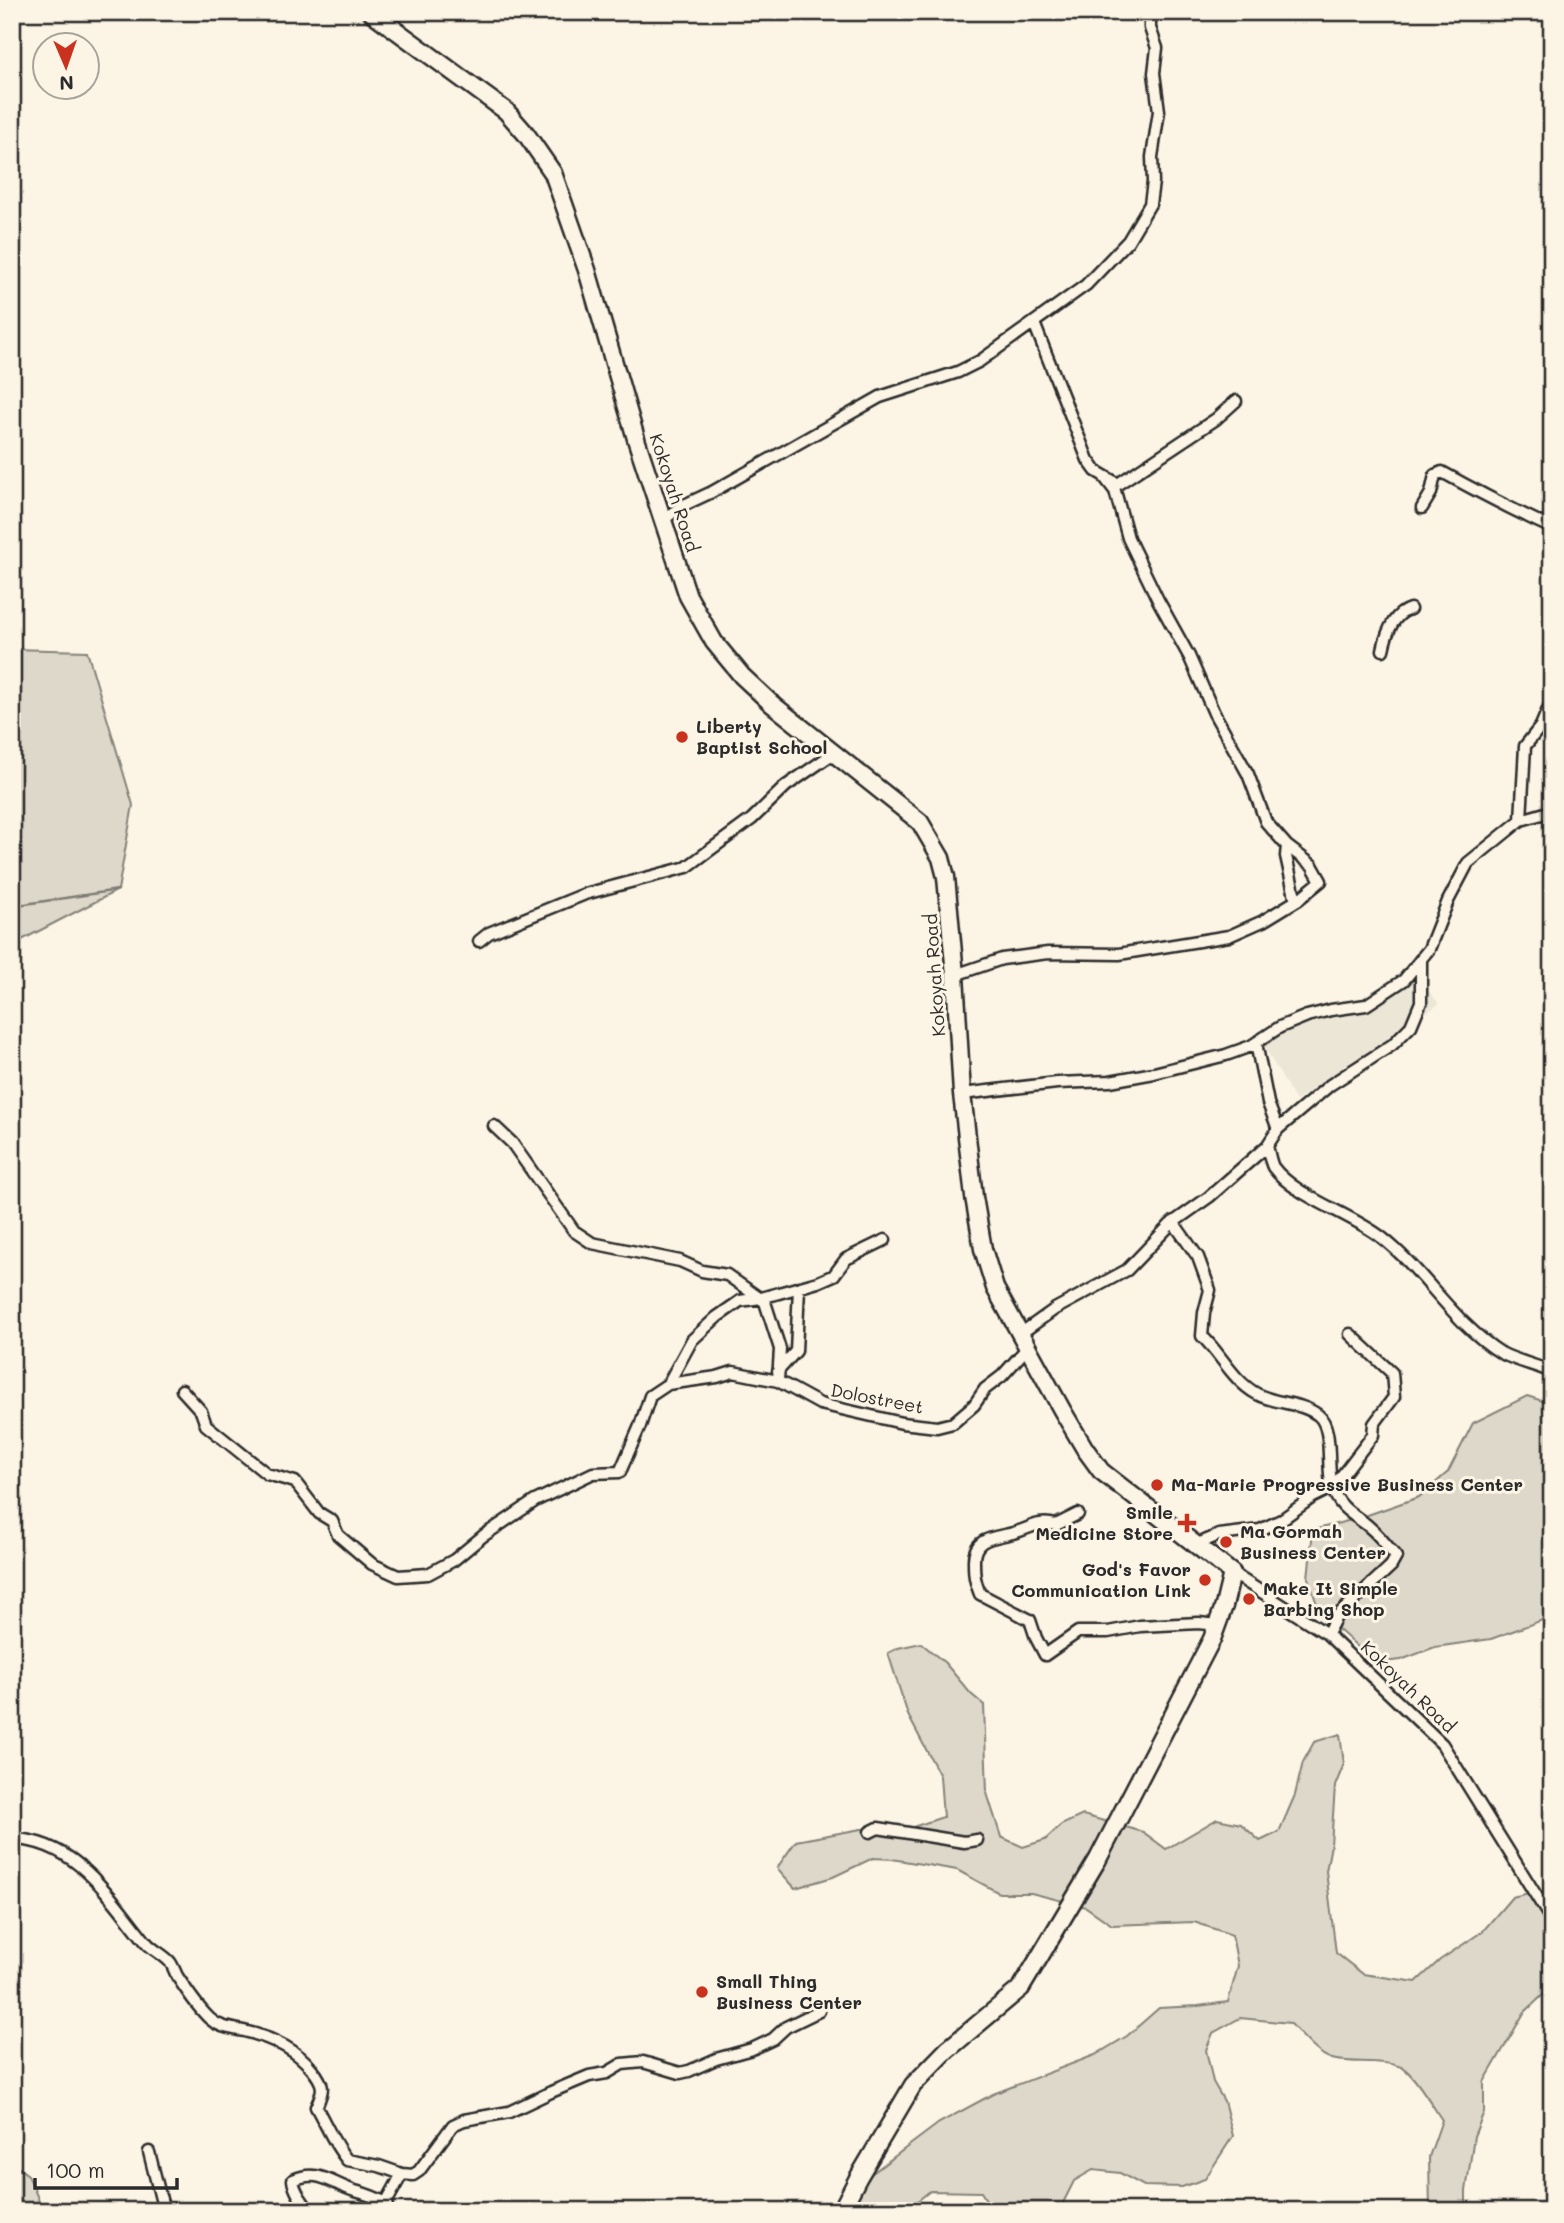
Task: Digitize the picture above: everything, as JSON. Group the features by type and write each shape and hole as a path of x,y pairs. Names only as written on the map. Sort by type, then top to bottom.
{"main road":[{"name":"Kokoyah Road","path":"371,12 506,111 553,173 587,270 637,442 688,596 714,642 742,676 772,704 920,822 937,849 946,877 962,1094 974,1197 995,1288 1079,1439 1101,1471 1232,1573"},
{"path":"842,2211 858,2178 913,2085 947,2050 1021,1988 1098,1859 1217,1625 1232,1573"}],"street":[{"path":"663,520 682,506 712,492 880,397 969,366 1086,285 1128,241 1150,204 1152,158 1159,111 1154,73 1157,48 1150,28 1150,19 1157,12"},
{"path":"1034,323 1088,460 1096,471 1118,484 1216,419 1236,401"},
{"path":"1422,508 1431,494 1435,475 1442,472 1552,528"},
{"path":"955,975 1002,959 1048,953 1119,954 1229,936 1264,921 1321,881 1312,865 1287,846 1266,822 1248,774 1214,713 1189,656 1128,538 1115,491 1105,478"},
{"path":"1383,650 1386,634 1404,611 1410,609"},
{"path":"1521,820 1525,746 1541,726 1552,700"},
{"path":"479,941 489,933 585,894 687,867 752,819 786,786 834,753"},
{"path":"962,1094 1057,1083 1110,1081 1226,1055 1256,1043 1280,1027 1307,1016 1366,1005 1404,980 1429,949 1448,901 1468,863 1521,820 1552,811"},
{"path":"1287,846 1286,856 1296,901"},
{"name":"Dolostreet","path":"668,1384 733,1372 778,1376 820,1404 902,1423 937,1427 953,1423 974,1405 985,1389 1002,1376 1024,1341 1055,1309 1127,1270 1173,1222 1209,1197 1267,1146 1278,1129 1330,1085 1392,1045 1410,1026 1421,1002 1421,960"},
{"path":"1256,1043 1268,1103 1278,1129"},
{"path":"494,1126 512,1143 574,1231 592,1243 680,1261 702,1271 727,1275 761,1298 765,1302 780,1349 778,1376"},
{"path":"1267,1146 1272,1165 1294,1188 1343,1213 1381,1237 1452,1313 1502,1353 1552,1372"},
{"path":"1173,1222 1198,1257 1210,1290 1202,1336 1240,1381 1259,1395 1318,1415 1325,1424 1329,1440 1328,1458 1333,1487 1344,1510 1368,1526 1396,1557 1391,1566 1336,1617 1327,1634"},
{"path":"182,1390 201,1410 206,1425 267,1474 295,1482 319,1513 332,1521 338,1535 372,1564 398,1576 428,1574 454,1560 483,1536 535,1501 593,1474 620,1472 650,1396 668,1384 692,1340 740,1301 799,1288 834,1275 846,1259 885,1240"},
{"path":"778,1376 796,1350 799,1288"},
{"path":"1195,1545 1219,1535 1260,1530 1281,1520 1313,1497 1333,1487 1373,1435 1374,1424 1394,1397 1392,1373 1350,1334"},
{"path":"1078,1514 1056,1525 1043,1521 1016,1533 983,1541 972,1555 974,1579 980,1594 1030,1620 1045,1655 1078,1632 1108,1632 1140,1626 1199,1623 1217,1625"},
{"name":"Kokoyah Road","path":"1232,1573 1327,1634 1442,1744 1552,1921"},
{"path":"870,1832 878,1828 964,1842 977,1840"},
{"path":"12,1839 44,1843 61,1851 84,1870 120,1906 149,1945 170,1962 211,2020 223,2027 271,2040 307,2063 320,2079 323,2092 316,2107 333,2143 347,2160 402,2174 413,2175 419,2171 453,2125 464,2120 509,2112 589,2076 607,2073 622,2064 643,2062 680,2073 689,2071 716,2059 752,2049 773,2039 786,2027 819,2011"},
{"path":"149,2152 164,2211"},
{"path":"311,2211 305,2206 293,2184 293,2180 303,2175 323,2176 355,2191 370,2194 387,2207 402,2174"}],"shaded area":[{"path":"12,649 87,651 133,805 118,890 12,945"},
{"path":"1414,972 1439,1004 1296,1101 1263,1045 1325,1009 1372,1005"},
{"path":"1527,1396 1552,1404 1552,1609 1548,1618 1491,1639 1435,1647 1401,1660 1383,1662 1368,1656 1320,1613 1308,1578 1313,1530 1359,1518 1419,1497 1448,1472 1473,1423"},
{"path":"921,1643 945,1663 984,1705 987,1793 1001,1837 1023,1847 1045,1840 1061,1825 1083,1815 1143,1832 1166,1849 1217,1819 1241,1824 1260,1841 1279,1832 1295,1795 1303,1762 1314,1742 1340,1734 1344,1764 1335,1786 1331,1845 1326,1871 1336,1953 1363,1974 1416,1982 1440,1960 1483,1931 1512,1897 1538,1891 1552,1918 1552,1966 1545,1993 1524,2013 1484,2082 1484,2112 1474,2136 1466,2191 1466,2211 1430,2211 1429,2157 1442,2120 1408,2071 1396,2065 1332,2059 1315,2049 1290,2023 1240,2018 1213,2033 1206,2050 1213,2082 1224,2101 1233,2136 1205,2179 1182,2187 1144,2186 1120,2173 1093,2170 1074,2181 1059,2211 993,2211 981,2192 930,2191 905,2211 845,2211 858,2184 939,2123 993,2094 1095,2055 1127,2036 1159,2008 1228,2002 1238,1966 1232,1935 1194,1922 1112,1925 1086,1907 1031,1893 999,1893 957,1870 873,1858 833,1877 795,1888 777,1868 796,1841 861,1829 907,1829 943,1817 940,1776 908,1715 888,1653"},
{"path":"12,2163 28,2175 46,2211 12,2211"}],"waterway":[{"path":"12,906 118,890"}],"place":[{"name":"Liberty Baptist School","path":"682,737"},
{"name":"Ma-Marie Progressive Business Center","path":"1157,1485"},
{"name":"Smile Medicine Store","path":"1187,1523"},
{"name":"Ma Gormah Business Center","path":"1226,1542"},
{"name":"God's Favor Communication Link","path":"1205,1580"},
{"name":"Make It Simple Barbing Shop","path":"1249,1599"},
{"name":"Small Thing Business Center","path":"702,1992"}]}
